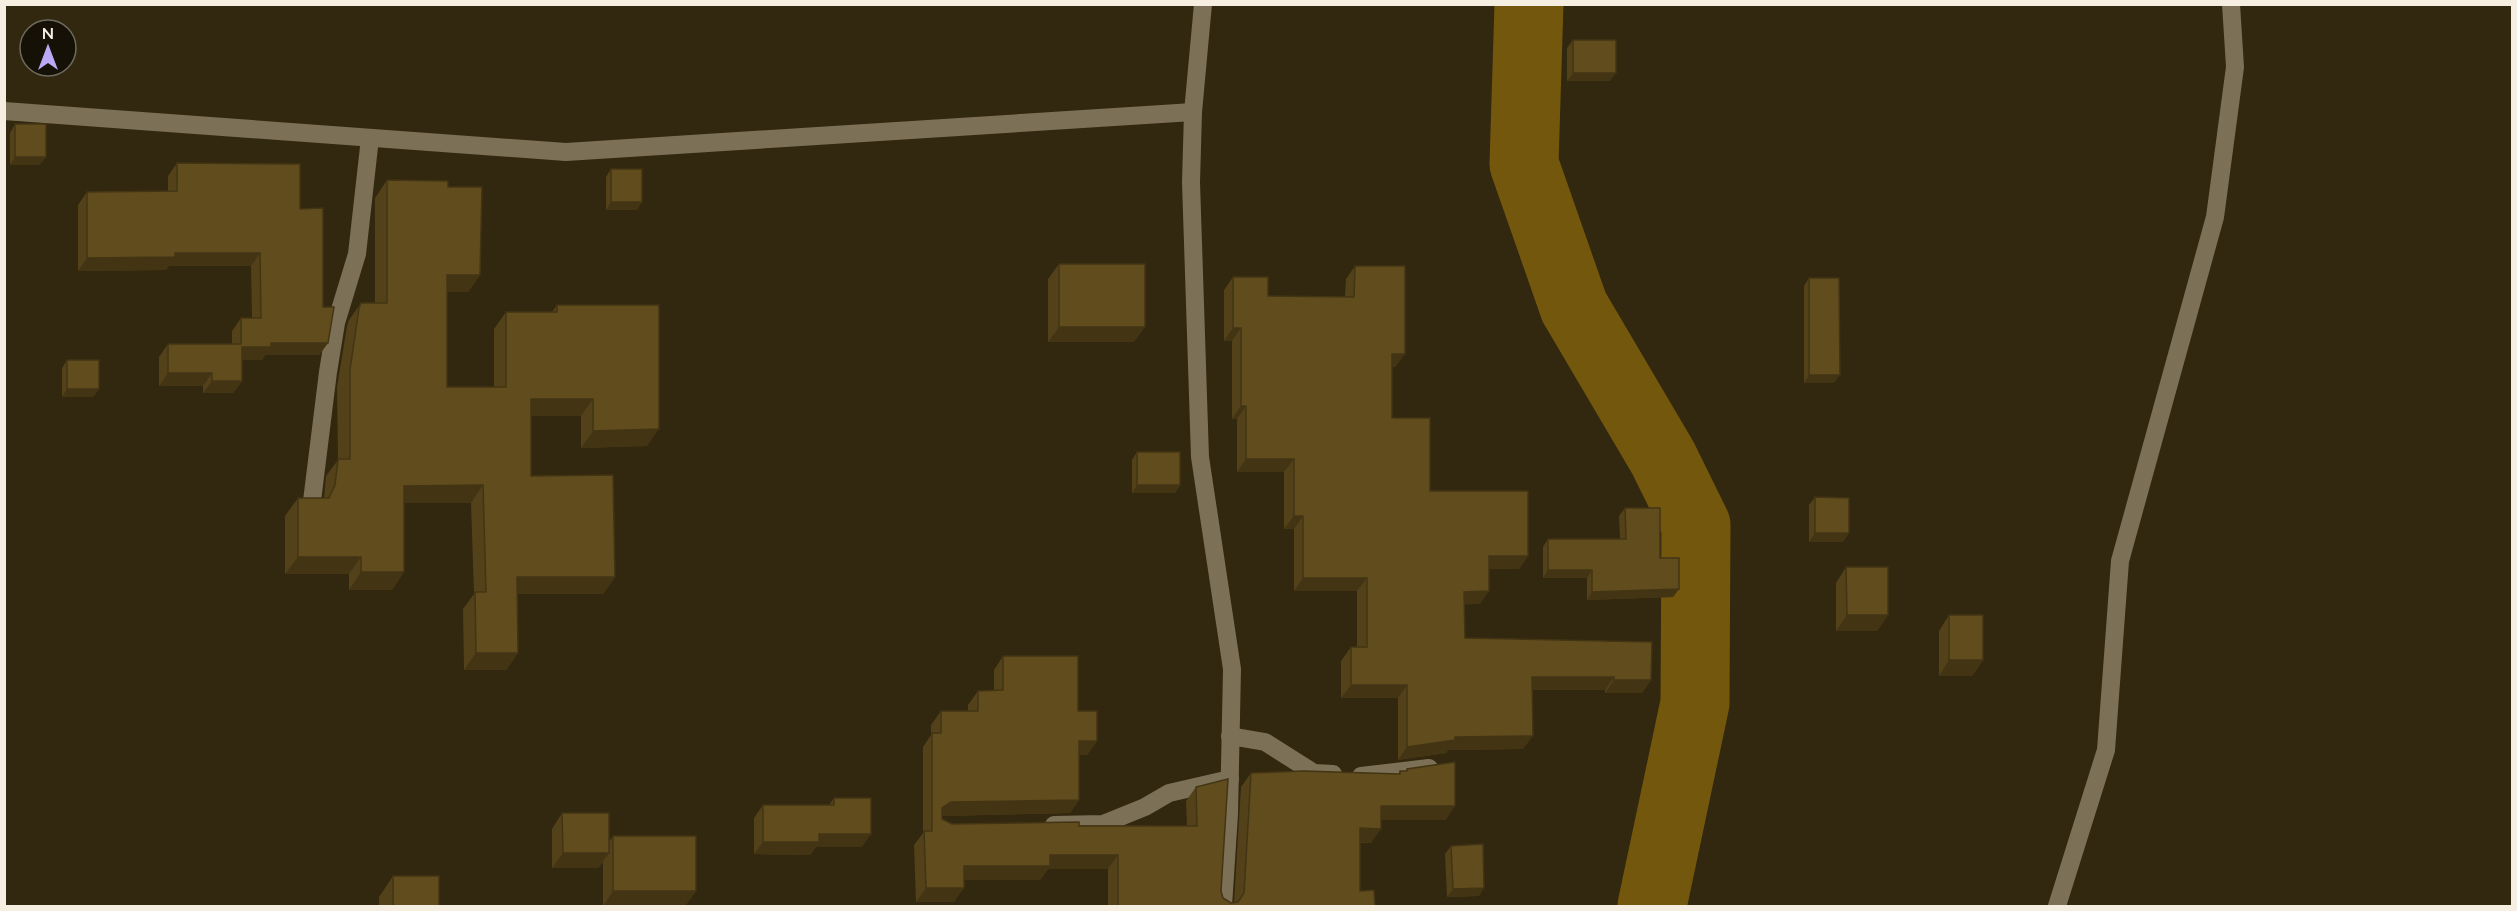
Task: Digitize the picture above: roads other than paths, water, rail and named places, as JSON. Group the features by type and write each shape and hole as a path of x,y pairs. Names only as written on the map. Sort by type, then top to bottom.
{"street":[{"path":"1203,4 1193,112 1191,182 1200,457 1232,669 1230,779 1223,906"},
{"path":"2057,906 2106,750 2120,561 2215,217 2235,67 2231,4"},
{"path":"4,111 566,152 1193,112"},
{"path":"312,501 336,323 357,254 370,138"},
{"path":"1230,736 1265,742 1314,773 1362,776 1452,764"},
{"path":"1034,825 1103,824 1145,807 1169,793 1230,779"}],"waterway":[{"path":"1529,4 1524,164 1574,307 1663,458 1696,525 1695,703 1652,906"}]}
